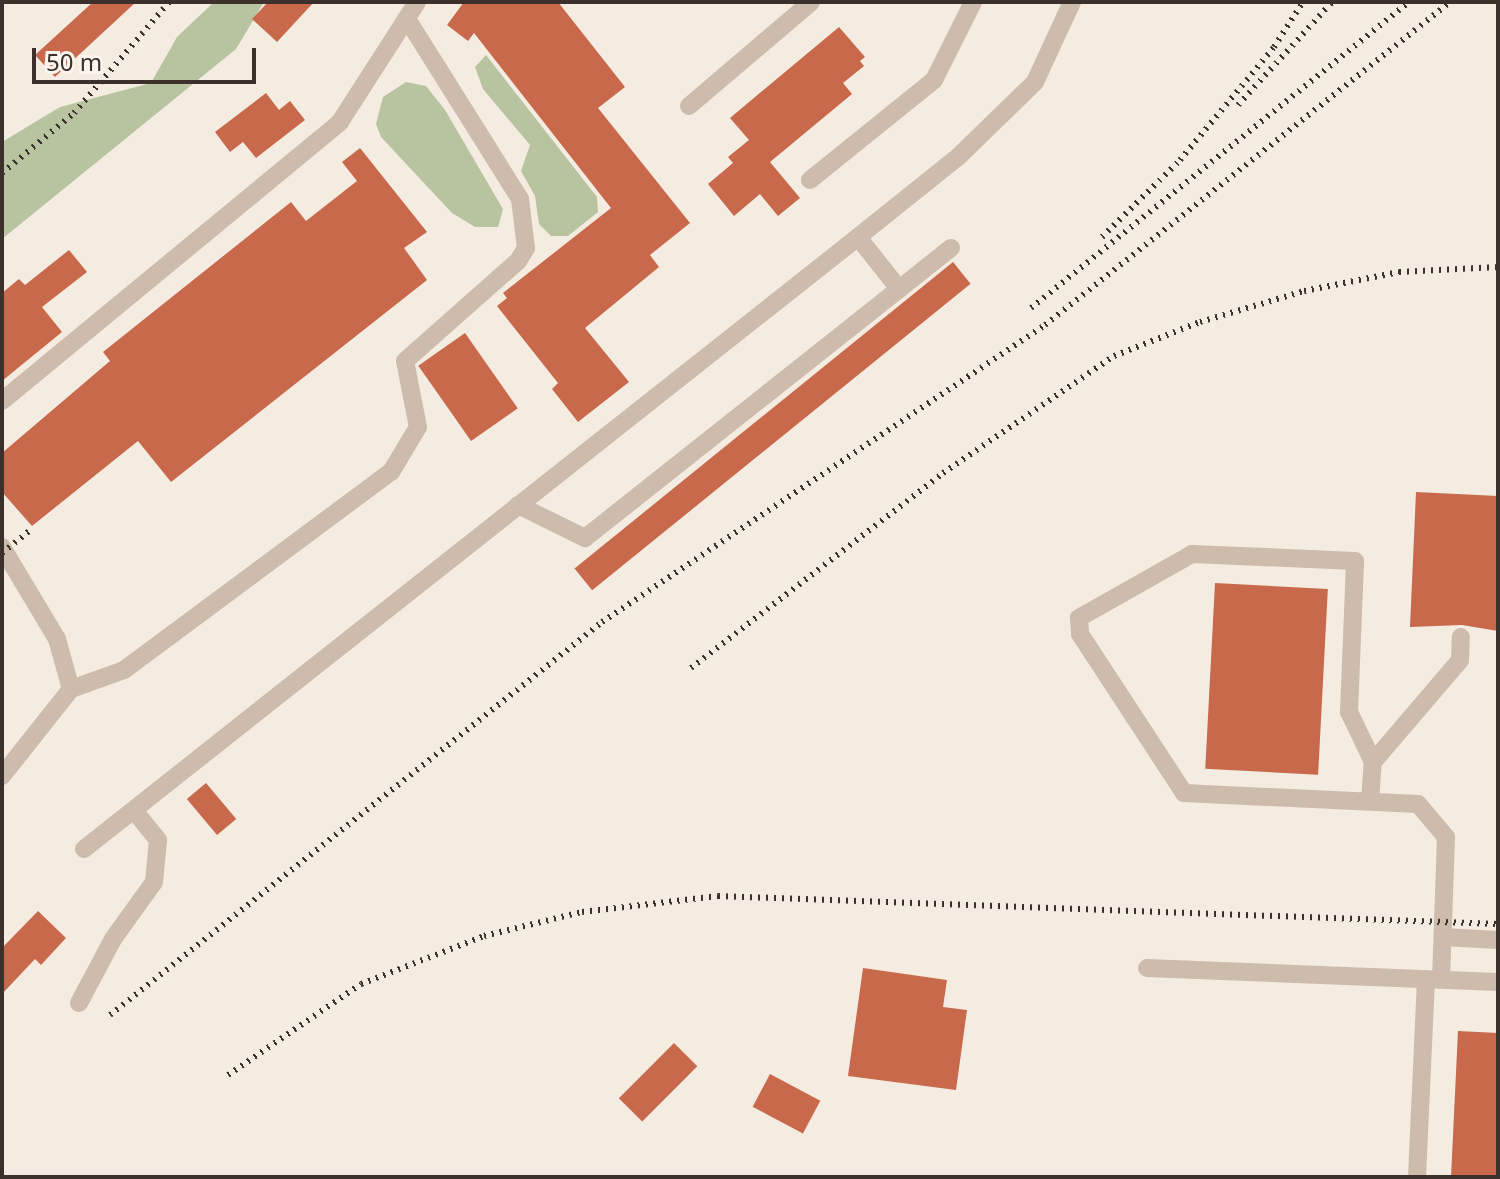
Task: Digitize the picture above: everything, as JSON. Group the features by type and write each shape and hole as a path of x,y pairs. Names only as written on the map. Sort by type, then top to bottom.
{"lane":[{"path":"2,401 340,122 417,2"},
{"path":"689,106 811,2"},
{"path":"810,180 934,80 973,2"},
{"path":"84,849 958,157 1035,82 1072,2"},
{"path":"2,776 71,689 124,670 391,472 418,427 405,361 518,261 526,248 520,199 407,19"},
{"path":"858,237 899,289"},
{"path":"518,505 585,538 951,248"},
{"path":"2,547 57,639 71,689"},
{"path":"1370,801 1373,762 1349,712 1355,561 1192,554 1079,618 1080,634 1184,793 1418,804 1446,837 1443,937 1433,979 1417,1177"},
{"path":"1373,762 1460,660 1461,637"},
{"path":"79,1003 113,939 154,882 158,840 134,810"},
{"path":"1443,937 1498,940"},
{"path":"1147,968 1498,982"}],"green space":[{"path":"214,2 264,2 236,49 2,239 2,142 60,107 151,83 177,37"},
{"path":"486,55 597,197 598,212 568,236 551,236 539,224 535,196 521,171 530,145 483,89 475,67"},
{"path":"406,82 426,86 445,110 503,209 498,227 475,227 452,213 381,137 376,124 383,97"}],"building":[{"path":"93,2 136,2 55,77 35,55"},
{"path":"268,2 314,2 277,42 252,19"},
{"path":"464,2 558,2 625,87 598,108 690,223 650,255 659,267 585,328 629,382 578,422 552,389 558,383 497,306 507,298 503,293 611,208 474,33 468,41 447,25"},
{"path":"839,27 865,57 860,61 864,66 843,83 852,94 770,162 800,198 778,216 760,194 734,216 708,184 733,163 728,157 749,140 730,118"},
{"path":"266,93 279,110 290,101 305,120 256,158 243,142 230,152 215,132"},
{"path":"360,148 427,232 404,248 427,280 171,482 138,441 32,526 2,492 2,453 110,361 103,352 291,202 306,221 357,181 342,162"},
{"path":"69,250 87,272 42,307 62,332 2,381 2,293 19,279 25,285"},
{"path":"953,262 971,284 592,590 575,568"},
{"path":"465,333 518,408 471,441 418,366"},
{"path":"1416,492 1498,496 1498,631 1462,625 1410,627"},
{"path":"1215,583 1328,589 1318,775 1205,769"},
{"path":"206,783 236,819 217,835 187,799"},
{"path":"38,911 66,938 41,965 35,959 2,994 2,948"},
{"path":"863,968 947,980 943,1007 967,1010 956,1090 848,1076"},
{"path":"1458,1031 1498,1033 1498,1177 1451,1177"},
{"path":"674,1043 697,1066 642,1121 619,1098"},
{"path":"770,1074 820,1101 803,1133 753,1107"}],"railway":[{"path":"2,173 74,113 169,2"},
{"path":"1102,237 1180,160 1274,47 1303,2"},
{"path":"1238,105 1332,2"},
{"path":"1031,308 1409,2"},
{"path":"110,1015 602,622 1045,325 1450,2"},
{"path":"691,668 943,473 1114,356 1200,322 1304,291 1399,272 1498,267"},
{"path":"2,553 30,530"},
{"path":"228,1075 361,984 484,936 582,912 718,896 1498,924"}]}
